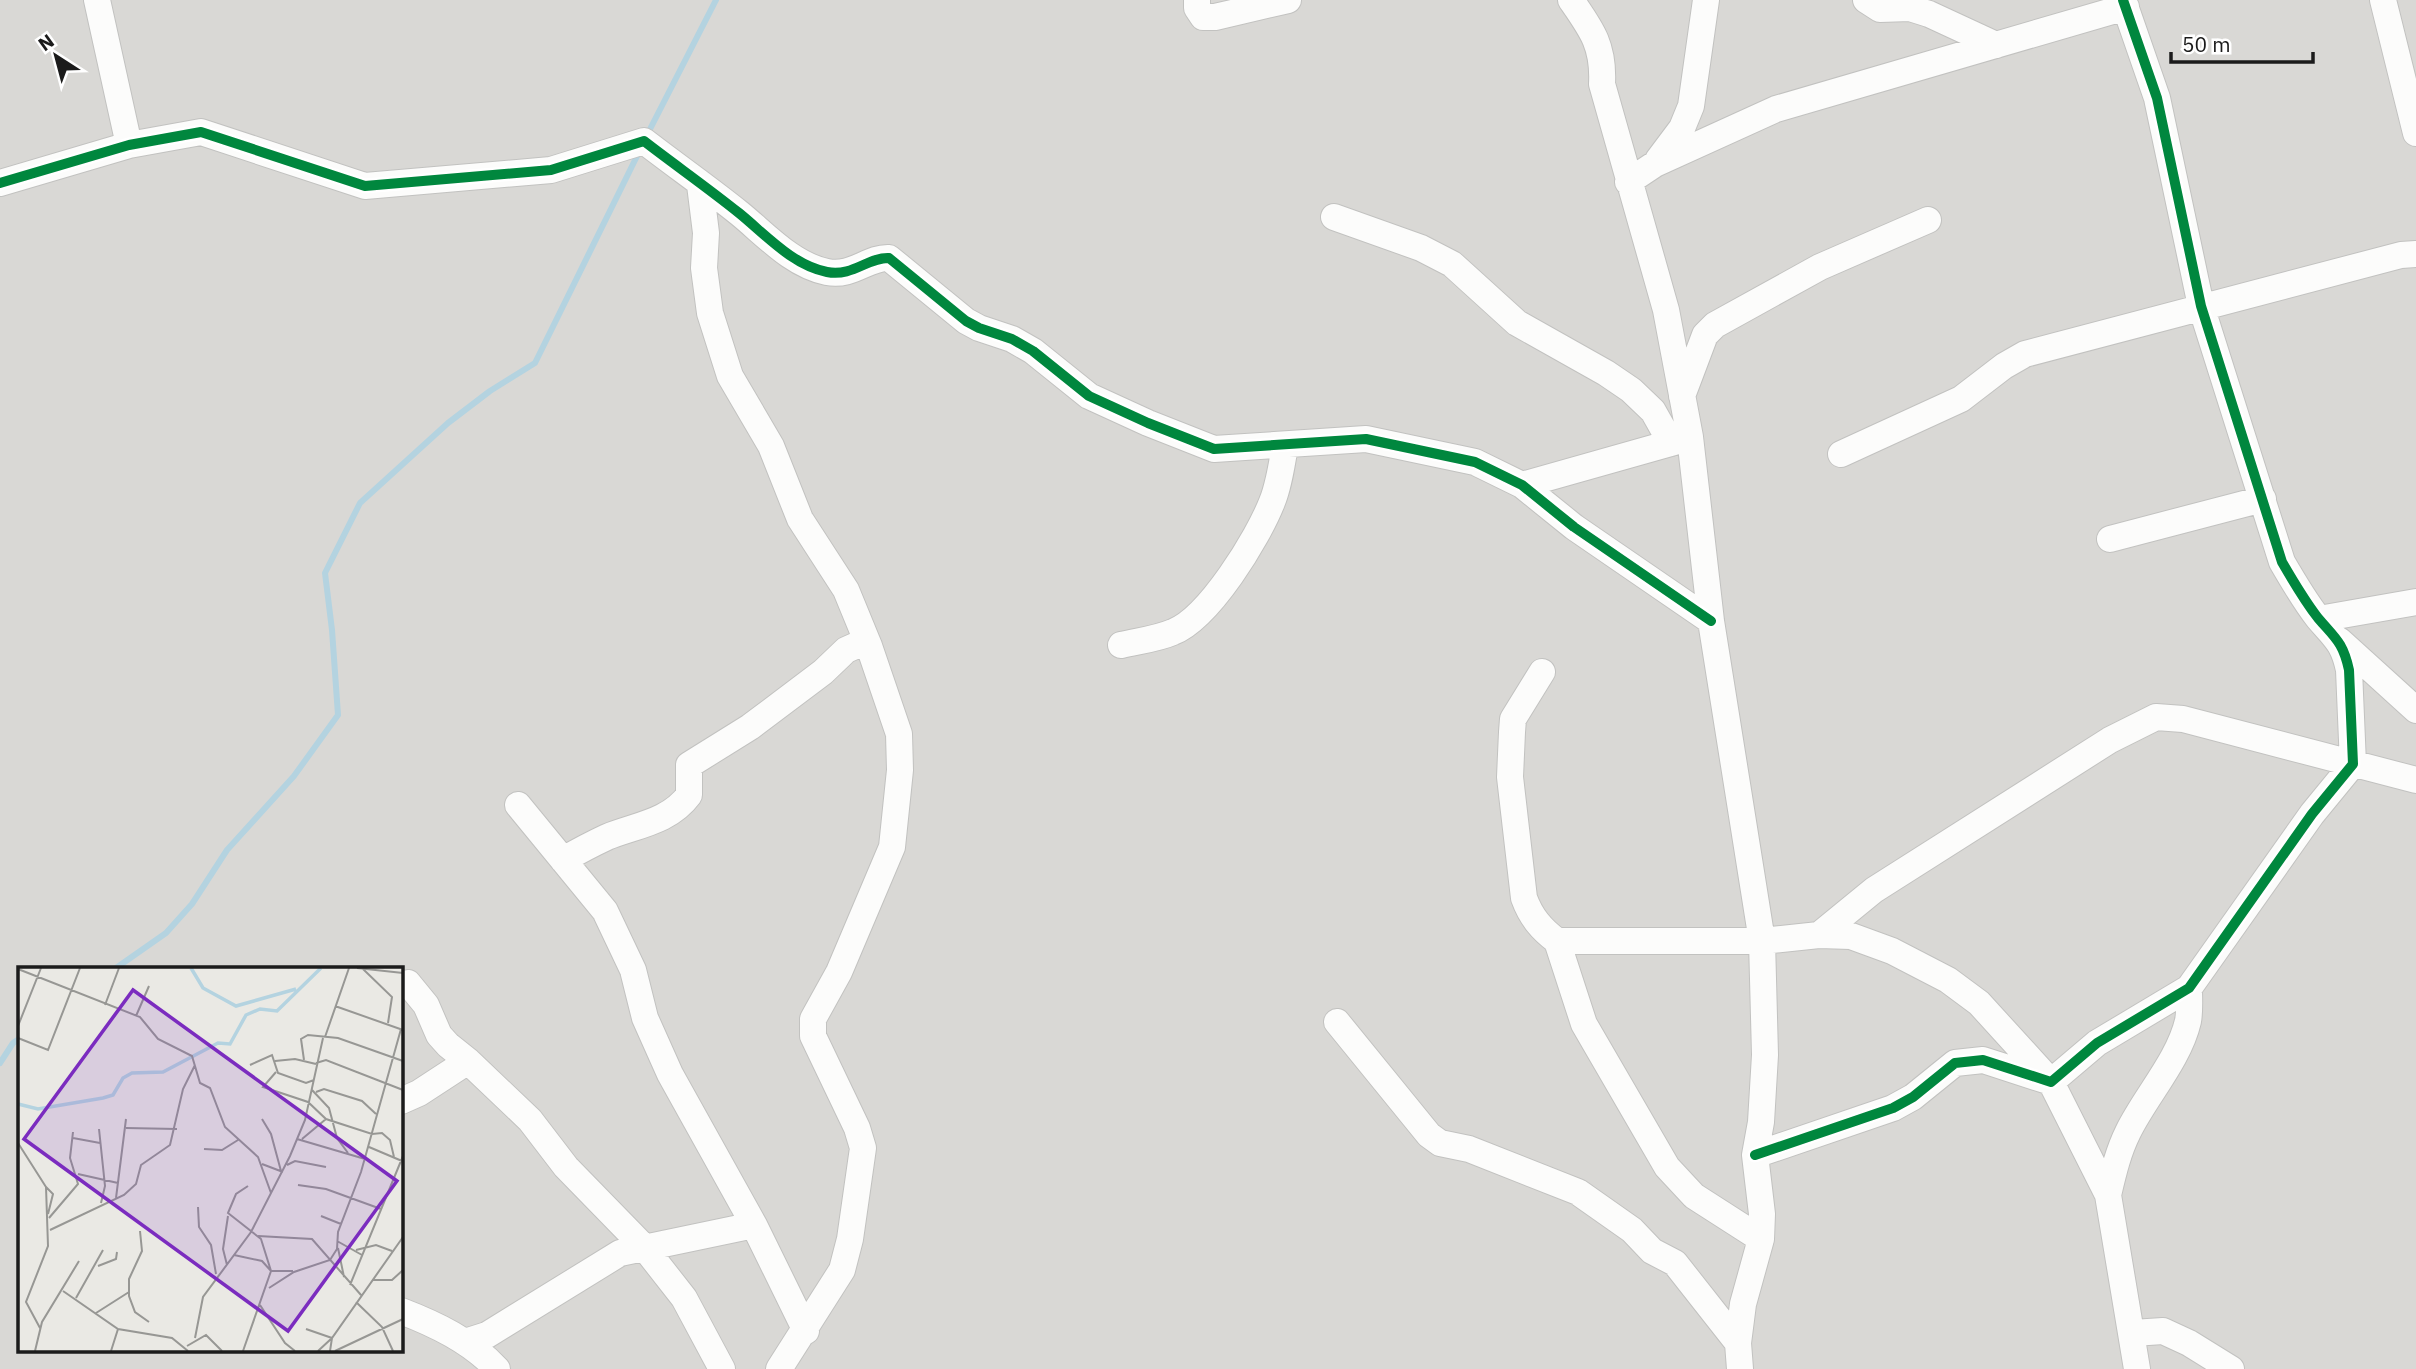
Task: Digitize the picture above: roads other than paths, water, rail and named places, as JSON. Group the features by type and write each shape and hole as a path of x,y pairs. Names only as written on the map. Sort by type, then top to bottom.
{"street":[{"path":"97,0 129,145"},
{"path":"1197,0 1197,8 1203,17 1215,18 1288,0"},
{"path":"1571,0 1596,36 1603,63 1602,84 1666,310 1682,396 1680,440 1712,621 1762,940 1765,1055 1755,1155 1762,1214 1760,1239 1743,1304 1739,1356"},
{"path":"1655,164 1682,128 1691,106 1706,0"},
{"path":"1866,0 1881,9 1910,8 1928,14 1996,46"},
{"path":"2383,0 2416,133"},
{"path":"1628,182 1655,164 1776,109 1996,46 2124,4 2157,98 2201,306 2282,562 2319,619 2416,710"},
{"path":"0,183 129,145 201,132 365,186 551,170 644,141 777,245 808,265 829,272 861,268 879,258 888,258 966,321 1032,351 1089,396 1148,423 1214,449 1366,439 1475,462 1522,485 1574,527 1712,621"},
{"path":"700,185 706,233 704,268 710,313 730,376 771,446 800,519 845,590 869,646 899,734 900,770 892,847 839,972 813,1019 813,1036 857,1128 863,1148 850,1240 842,1270 806,1331 779,1369"},
{"path":"706,233 720,218 738,212"},
{"path":"1334,217 1421,248 1452,264 1517,323 1631,390 1680,440"},
{"path":"1682,396 1705,335 1716,325 1820,267 1928,220"},
{"path":"1841,454 1961,399 2004,366 2025,354 2201,306 2401,255 2415,254"},
{"path":"1522,485 1680,440"},
{"path":"1121,645 1174,632 1189,622 1232,573 1258,535 1273,500 1285,445"},
{"path":"2110,539 2263,499"},
{"path":"2319,619 2416,602"},
{"path":"2051,1082 2097,1044 2189,988 2312,814 2353,764 2349,670 2339,640"},
{"path":"563,860 607,838 649,824 673,812 689,794 689,765 750,727 823,672 846,650 855,646 869,646"},
{"path":"1542,672 1513,719 1510,777 1524,898 1528,911 1540,928 1557,942 1584,1024 1667,1167 1694,1196 1760,1239"},
{"path":"1819,935 1874,890 2110,740 2156,717 2183,719 2416,780"},
{"path":"518,805 605,911 633,970 645,1018 670,1074 754,1224 806,1331"},
{"path":"1557,942 1762,940 1819,935 1851,936 1892,951 1948,980 1979,1003 2051,1082 2108,1195 2137,1369"},
{"path":"408,984 426,1005 439,1035 530,1120 566,1167 644,1247 684,1298 722,1369"},
{"path":"2108,1195 2128,1131 2158,1084 2181,1038 2188,1020 2189,988"},
{"path":"1337,1022 1429,1135 1440,1143 1469,1149 1578,1192 1632,1230 1652,1251 1675,1263 1739,1356"},
{"path":"1755,1155 1894,1108 1913,1097 1955,1063 1983,1060 2051,1082"},
{"path":"402,1101 419,1093 468,1061"},
{"path":"476,1339 620,1253 754,1224"},
{"path":"402,1311 476,1339 494,1366"},
{"path":"2133,1333 2162,1331 2189,1343 2231,1369"}],"waterway":[{"path":"646,137 716,0"},
{"path":"117,967 166,933 192,904 227,850 294,776 338,715 325,573 360,503 448,423 490,391 535,363 640,150"},
{"path":"0,1063 18,1040"}]}
